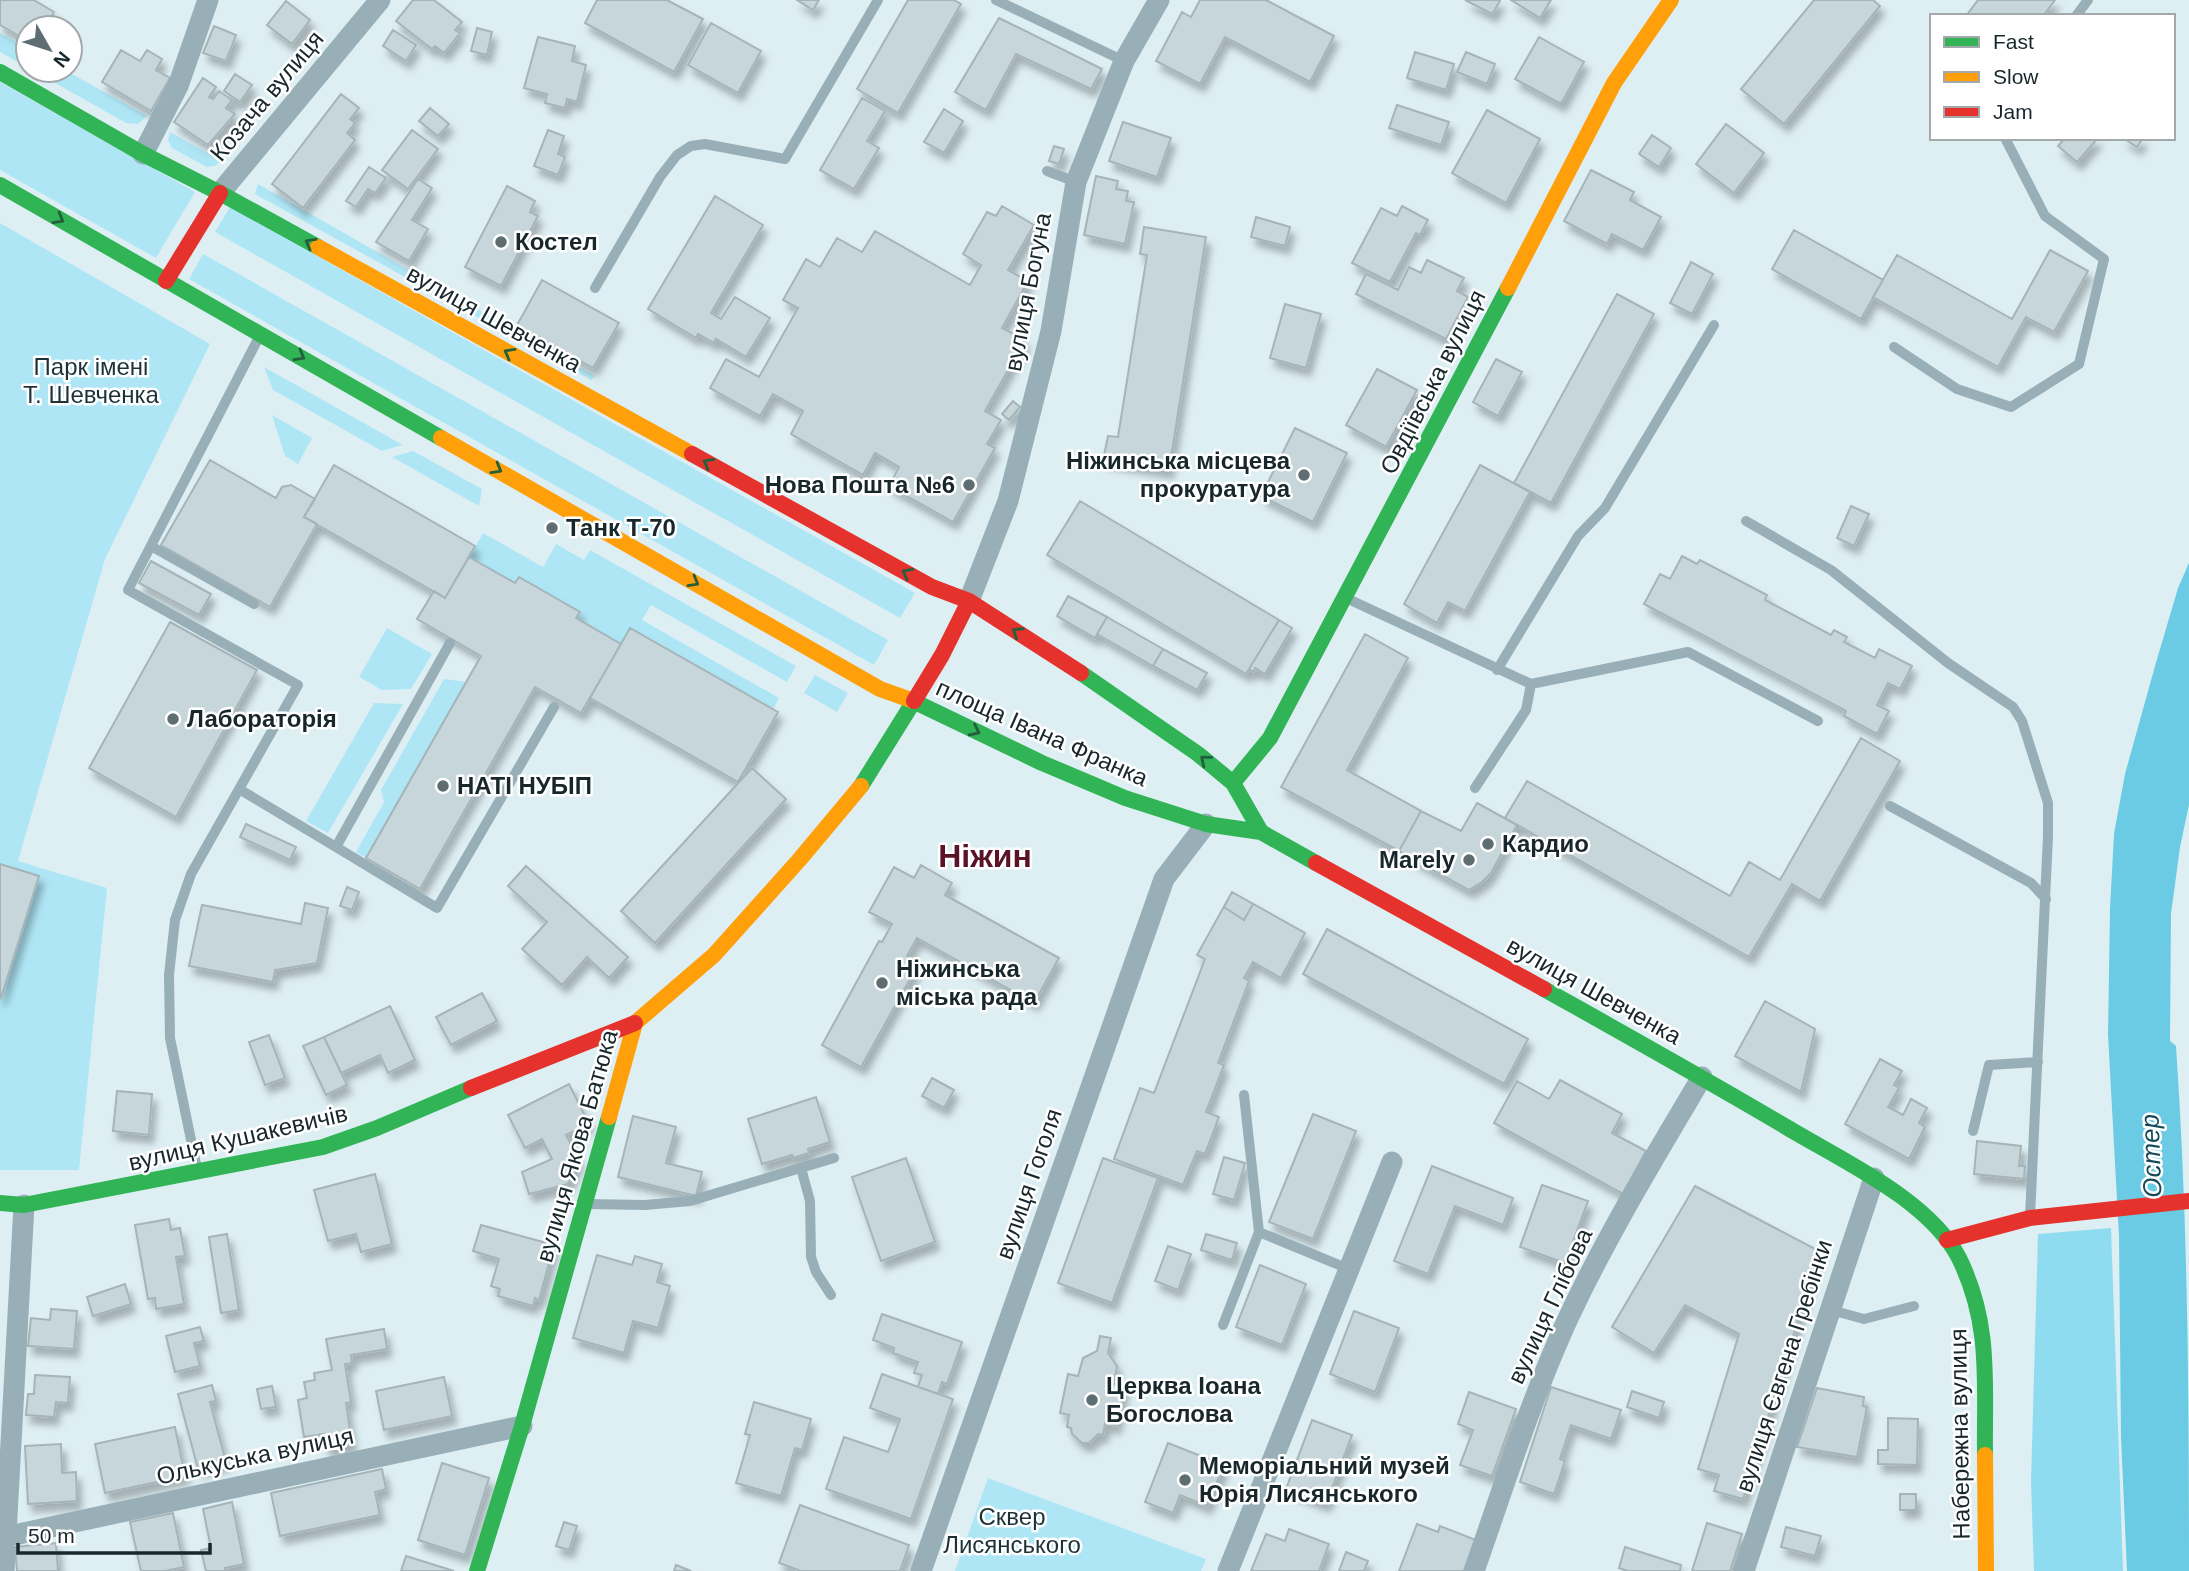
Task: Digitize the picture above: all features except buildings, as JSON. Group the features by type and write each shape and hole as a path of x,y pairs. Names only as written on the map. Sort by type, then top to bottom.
{"main road":[{"name":"Овдіївська вулиця","path":"1229,788 1270,738 1346,598 1608,94 1648,30 1671,0"},
{"name":"вулиця Шевченка","path":"0,72 932,587 969,601"},
{"path":"0,185 880,689 914,701"},
{"path":"166,281 220,193"},
{"name":"площа Івана Франка","path":"969,601 1087,676 1198,754 1229,788 1261,832 1125,798 1042,763 914,701 942,655 969,601"},
{"name":"вулиця Якова Батюка","path":"477,1571 522,1426 635,1023 714,955 800,859 856,794 914,701"},
{"name":"вулиця Шевченка","path":"1261,832 1702,1077 1902,1196"},
{"name":"вулиця Кушакевичів","path":"0,1203 24,1205 323,1147 377,1128 635,1023"},
{"name":"Набережна вулиця","path":"1902,1196 1947,1240 1969,1278 1977,1301 1984,1336 1986,1571"},
{"path":"1947,1240 2030,1218 2189,1201"}],"street":[{"name":"Козача вулиця","path":"220,193 380,0"},
{"name":"вулиця Богуна","path":"969,601 1008,501 1051,331 1076,182 1124,61 1159,0"},
{"path":"144,153 178,86 202,3"},
{"name":"вулиця Гоголя","path":"921,1571 1164,879 1209,819"},
{"name":"вулиця Глібова","path":"1474,1571 1542,1378 1570,1315 1585,1283 1702,1077"},
{"path":"1228,1571 1392,1162"},
{"name":"вулиця Євгена Гребінки","path":"1744,1571 1874,1178"},
{"path":"4,1571 3,1537 24,1205"},
{"name":"Олькуська вулиця","path":"3,1537 522,1426"}],"lane":[{"path":"595,288 660,177 677,155 691,146 705,144 785,159 878,0"},
{"path":"996,0 1124,61"},
{"path":"1894,347 1957,389 2011,407 2079,364 2104,259 2046,216 2005,140"},
{"path":"1047,171 1076,182"},
{"path":"1497,670 1578,536 1605,509 1714,325"},
{"path":"198,1173 170,1038 170,950 175,920 191,874 298,685 128,590 261,333"},
{"path":"1745,521 1831,570 1948,663 2013,707 2022,721 2048,803 2046,899 2030,1218"},
{"path":"150,546 254,604"},
{"path":"1346,598 1531,684 1688,652 1818,721"},
{"path":"336,847 450,643"},
{"path":"1475,788 1525,710 1531,684"},
{"path":"239,789 437,908 554,707"},
{"path":"1890,806 2031,883 2046,899"},
{"path":"1973,1131 1989,1065 2038,1062"},
{"path":"1223,1325 1259,1232 1244,1095"},
{"path":"586,1204 645,1205 690,1201 834,1158"},
{"path":"801,1168 811,1209 811,1257 816,1272 831,1295"},
{"path":"1259,1232 1349,1269"},
{"path":"1831,1310 1864,1319 1914,1306"}],"green space":[{"path":"0,33 14,41 14,60 0,52"},
{"path":"84,81 147,116 138,124 126,123 57,84 84,84"},
{"path":"0,82 195,192 156,258 0,170"},
{"path":"170,132 221,161 215,166 207,167 172,148 168,140"},
{"path":"258,184 595,376 591,380 255,194"},
{"path":"230,207 915,593 900,618 215,232"},
{"name":"Парк імені Т. Шевченка","path":"0,223 210,344 105,559 18,861 107,888 79,1170 0,1170"},
{"path":"203,254 888,640 874,665 189,279"},
{"path":"264,367 403,445 382,451 273,390"},
{"path":"272,415 312,438 298,464 285,456"},
{"path":"413,451 482,489 479,506 392,457"},
{"path":"483,533 543,567 556,544 584,560 590,550 796,666 787,682 651,605 642,620 779,698 773,709 631,628 621,644 576,618 580,612 519,577 515,583 469,557"},
{"path":"387,628 432,654 411,689 382,690 359,677"},
{"path":"815,675 848,693 837,712 804,693"},
{"path":"444,679 467,682 366,858 356,852 384,802 381,790"},
{"path":"374,703 403,704 328,833 306,821"},
{"name":"Сквер Лисянського","path":"988,1478 1206,1559 1201,1571 955,1571"}],"shaded area":[{"path":"2111,1228 2123,1571 2034,1571 2031,1482 2038,1234"}],"water":[{"name":"Остер","path":"2189,563 2189,805 2171,914 2170,1041 2176,1046 2183,1177 2189,1571 2127,1571 2121,1437 2119,1236 2108,1035 2114,834 2125,774 2178,588"}],"traffic: fast":[{"path":"0,72 143,154 318,247"},
{"path":"0,185 441,438"},
{"path":"1233,783 1270,738 1508,288"},
{"path":"1081,673 1198,754 1233,783 1261,832"},
{"path":"911,700 1042,763 1125,798 1206,824 1261,832 1316,863"},
{"path":"861,786 914,701"},
{"path":"1544,989 1858,1168 1906,1200 1945,1237 1959,1258 1977,1307 1984,1355 1985,1455"},
{"path":"0,1203 24,1205 323,1147 377,1128 471,1088"},
{"path":"477,1571 522,1426 609,1117"}],"traffic: slow":[{"path":"1508,288 1614,83 1671,0"},
{"path":"318,247 692,454"},
{"path":"441,438 880,689 911,700"},
{"path":"609,1117 635,1023 714,955 861,786"},
{"path":"1985,1455 1986,1571"}],"traffic: jam":[{"path":"166,281 220,193"},
{"path":"692,454 932,587 969,601 1081,673"},
{"path":"914,701 942,655 969,601"},
{"path":"1316,863 1544,989"},
{"path":"471,1088 635,1023"},
{"path":"1947,1240 2030,1218 2189,1201"}],"place":[{"name":"Костел","path":"501,242"},
{"name":"Ніжинська місцева прокуратура","path":"1304,475"},
{"name":"Нова Пошта №6","path":"969,485"},
{"name":"Танк Т-70","path":"552,528"},
{"name":"Лабораторія","path":"173,719"},
{"name":"НАТІ НУБІП","path":"443,786"},
{"name":"Кардио","path":"1488,844"},
{"name":"Marely","path":"1469,860"},
{"name":"Ніжинська міська рада","path":"882,983"},
{"name":"Церква Іоана Богослова","path":"1092,1400"},
{"name":"Меморіальний музей Юрія Лисянського","path":"1185,1480"}],"district":[{"name":"Ніжин","path":"985,856"}]}
